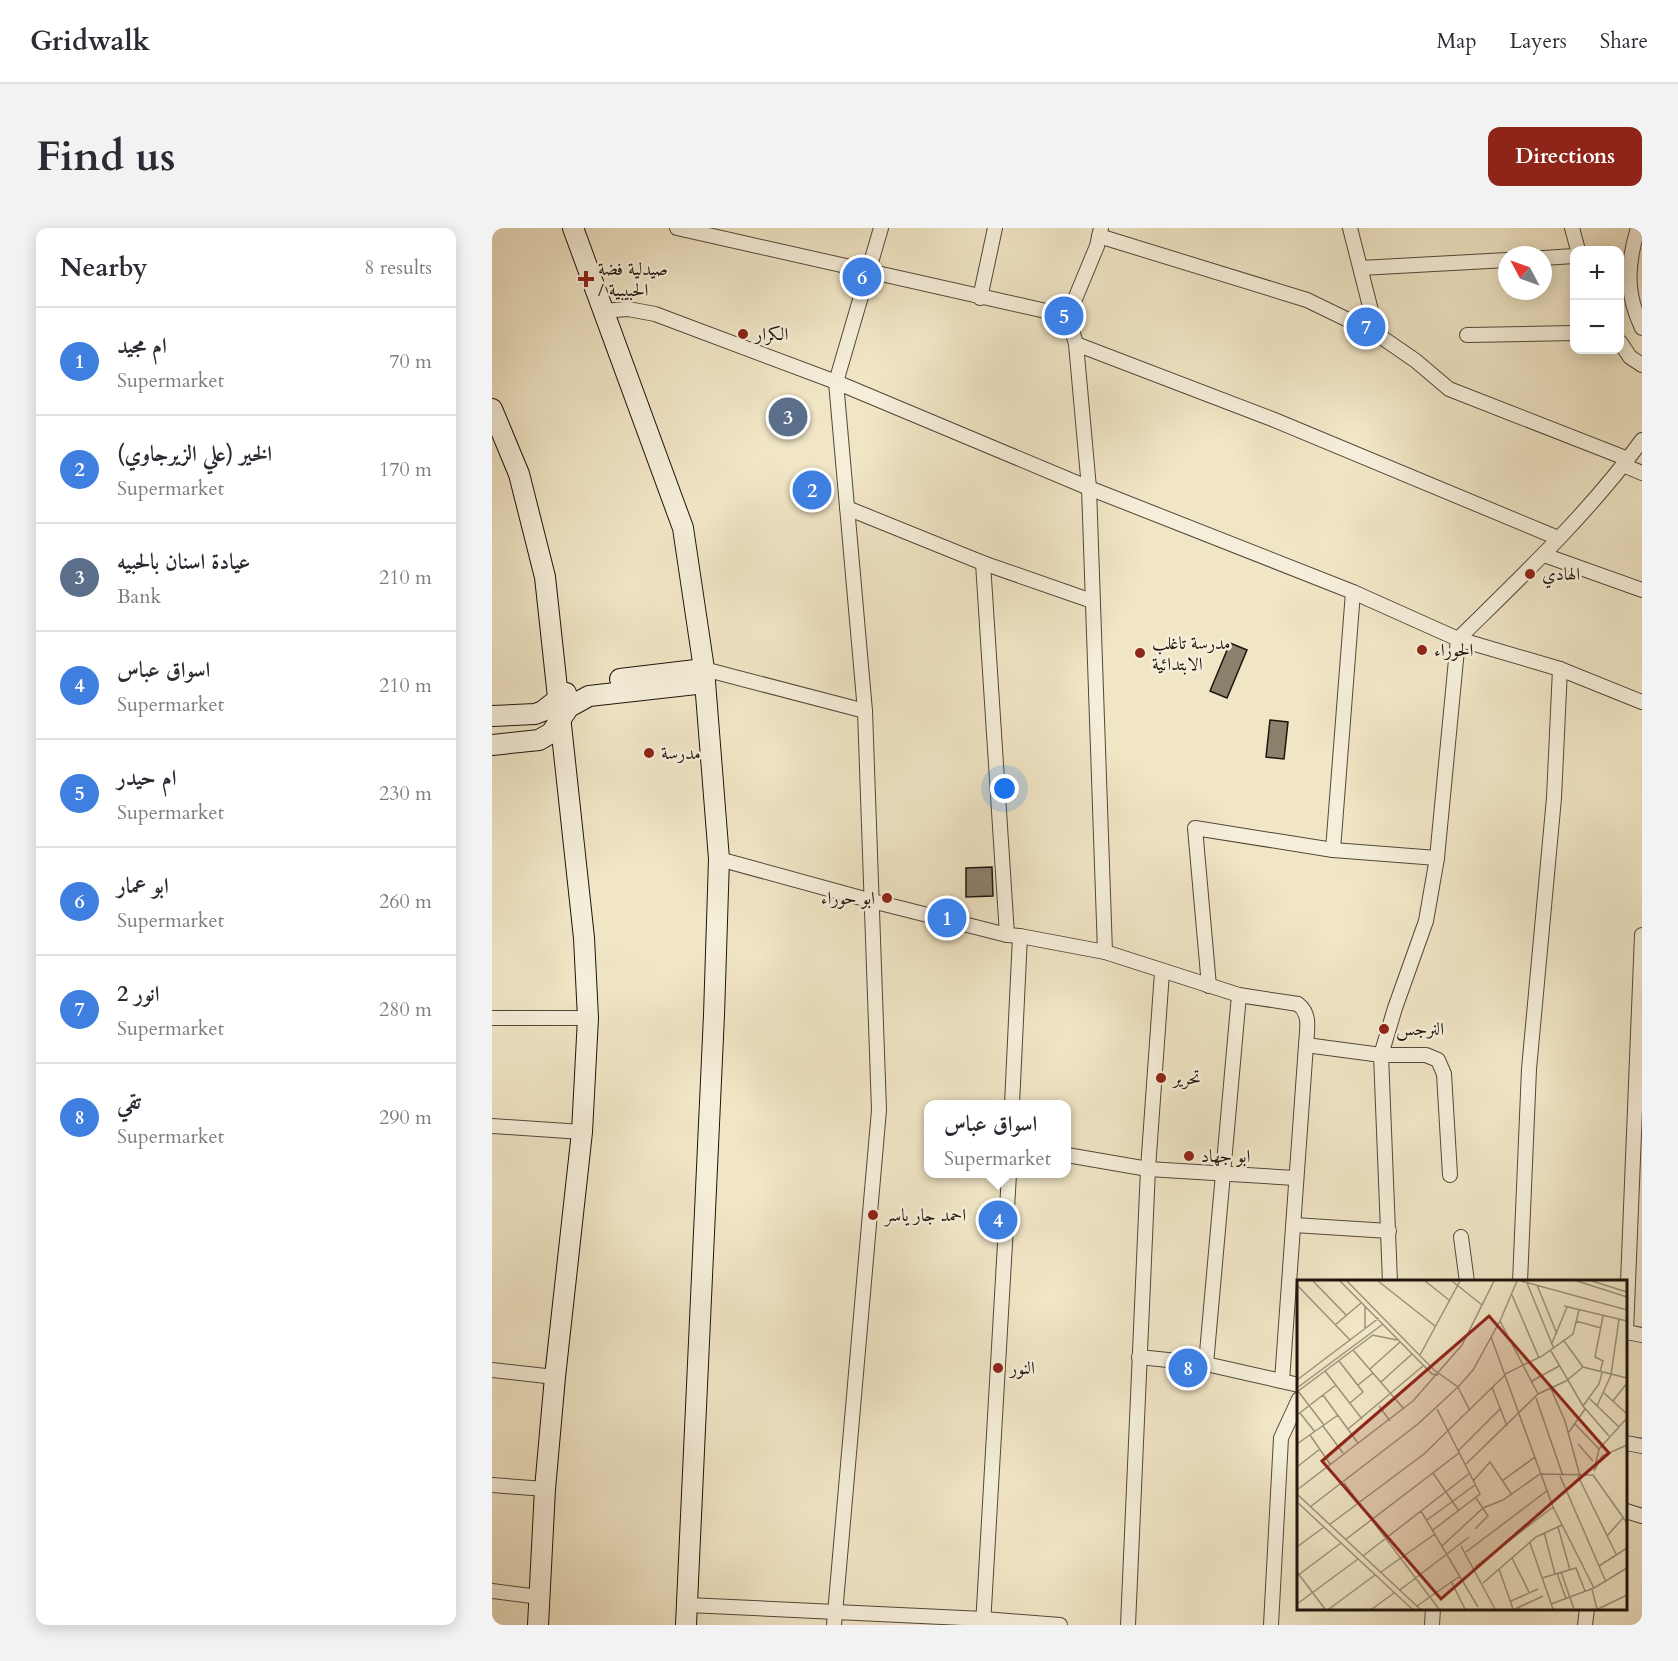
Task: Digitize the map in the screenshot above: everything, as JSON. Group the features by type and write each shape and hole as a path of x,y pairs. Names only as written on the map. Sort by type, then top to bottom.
{"street":[{"path":"573,228 683,528 705,676 719,859 686,1625"},
{"path":"676,228 868,273 1068,316"},
{"path":"834,1619 879,1110 865,711 836,382 880,228"},
{"path":"980,298 995,228"},
{"path":"1350,228 1377,334"},
{"path":"1572,228 1577,246"},
{"path":"1638,228 1628,271 1636,312 1642,328"},
{"path":"1105,952 1089,488 1076,344 1068,316 1097,246 1100,232 1307,300 1377,334 1416,361 1449,389 1625,462 1642,473"},
{"path":"1552,257 1570,256"},
{"path":"1361,268 1498,260"},
{"path":"602,311 628,309 655,314 836,382 1089,488 1353,592 1458,639 1560,669 1642,702"},
{"path":"1467,335 1570,333"},
{"path":"1076,344 1272,419 1558,538"},
{"path":"1624,348 1630,357 1642,365"},
{"path":"492,409 519,474 545,577 584,938 588,1018 582,1132 545,1489 538,1625"},
{"path":"1390,1280 1381,1055 1426,921 1437,858 1458,639 1544,555 1642,440"},
{"path":"847,508 983,563 1092,601"},
{"path":"1544,555 1642,590"},
{"path":"983,563 1013,936 1012,1100"},
{"path":"1333,850 1353,592"},
{"path":"1520,1280 1529,1069 1554,798 1560,669"},
{"path":"492,716 535,714 552,706 559,710 589,696 705,676 865,711"},
{"path":"492,745 539,740 551,733 559,710"},
{"path":"1209,986 1195,828 1333,850 1437,858"},
{"path":"719,859 872,901 1013,936 1105,952 1239,995 1298,1004 1304,1008 1307,1015 1306,1045 1282,1381"},
{"path":"1627,1307 1642,935"},
{"path":"1128,1625 1139,1357 1162,972"},
{"path":"1206,1364 1239,995"},
{"path":"492,1018 588,1018"},
{"path":"1306,1045 1381,1055 1426,1055 1438,1060 1444,1074 1450,1175"},
{"path":"492,1126 582,1132"},
{"path":"1071,1156 1149,1169 1295,1178"},
{"path":"984,1622 1009,1178"},
{"path":"1294,1225 1389,1231"},
{"path":"1461,1237 1467,1280"},
{"path":"1627,1332 1642,1335"},
{"path":"1139,1357 1206,1364 1297,1385"},
{"path":"492,1370 555,1377"},
{"path":"1270,1625 1281,1438 1297,1403"},
{"path":"1627,1443 1642,1446"},
{"path":"492,1485 545,1489"},
{"path":"1627,1511 1642,1516"},
{"path":"492,1591 539,1596"},
{"path":"688,1605 834,1619 1060,1625"},
{"path":"1432,1625 1433,1610"},
{"path":"1586,1625 1587,1610"}],"building":[{"path":"1230,643 1247,650 1227,698 1210,691"},
{"path":"1270,720 1288,722 1284,759 1266,757"},
{"path":"992,867 993,896 966,897 966,868"}],"place":[{"name":"ابو عمار","path":"862,277"},
{"name":"صيدلية فضة / الحبيبية","path":"586,279"},
{"name":"ام حيدر","path":"1064,316"},
{"name":"انور 2","path":"1366,327"},
{"name":"الكرار","path":"743,334"},
{"name":"عيادة اسنان بالحبيه","path":"788,417"},
{"name":"الخير (علي الزيرجاوي)","path":"812,490"},
{"name":"الهادي","path":"1530,574"},
{"name":"الحوراء","path":"1422,650"},
{"name":"مدرسة تاغلب الابتدائية","path":"1140,653"},
{"name":"مدرسة","path":"649,753"},
{"name":"ابو حوراء","path":"887,898"},
{"name":"ام مجيد","path":"947,918"},
{"name":"النرجس","path":"1384,1029"},
{"name":"تحرير","path":"1161,1078"},
{"name":"ابو جهاد","path":"1189,1156"},
{"name":"احمد جار ياسر","path":"873,1215"},
{"name":"اسواق عباس","path":"998,1220"},
{"name":"النور","path":"998,1368"},
{"name":"تقي","path":"1188,1368"}]}
